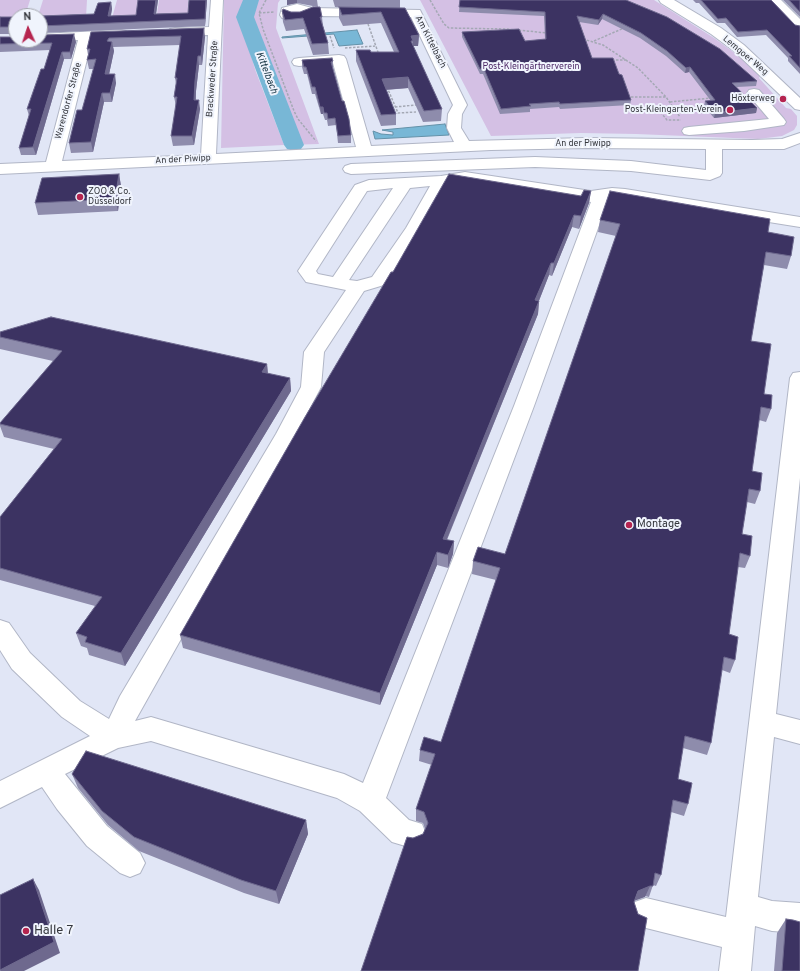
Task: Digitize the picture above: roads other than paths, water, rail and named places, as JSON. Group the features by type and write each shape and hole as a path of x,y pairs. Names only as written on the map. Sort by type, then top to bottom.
{"street":[{"name":"Brackweder Straße","path":"208,159 217,0"},
{"name":"Lemgoer Weg","path":"665,0 716,31 740,48 794,92 800,106"},
{"path":"774,0 800,26"},
{"name":"Am Kittelbach","path":"309,12 416,13 460,105 455,114 454,128 464,146"},
{"path":"163,33 216,31"},
{"path":"48,38 132,34"},
{"name":"Warendorfer Straße","path":"52,173 86,36"},
{"path":"299,62 339,59 365,151"},
{"path":"696,145 683,122 744,127 778,122 754,93"},
{"name":"An der Piwipp","path":"52,173 72,177 76,165 464,146 587,143 696,145 784,144 800,138"},
{"path":"351,169 535,162 631,166 710,175 714,173 714,145"},
{"path":"0,168 52,173"},
{"path":"441,181 414,228 378,281 357,287 339,282 312,278 307,271 361,188 369,185 441,181 465,177 591,196 612,193 625,194 800,222"},
{"path":"339,282 405,183"},
{"path":"370,802 524,406 589,231 599,202 598,196"},
{"path":"114,737 129,704 172,633 311,387 314,352 357,287"},
{"path":"735,971 800,378"},
{"path":"0,630 21,661 71,709 114,737"},
{"path":"762,722 800,732"},
{"path":"0,795 46,770 114,737 151,729 344,787 370,802 402,832 412,834"},
{"path":"46,770 67,800 97,836 130,863"},
{"path":"646,913 740,922 772,916 800,918"}],"water":[{"path":"357,30 363,44 339,46 334,34 282,38 282,37"},
{"path":"445,124 449,135 375,139 373,131 381,134 393,135 393,132 382,130"}],"waterway":[{"name":"Kittelbach","path":"251,0 245,17 294,145"}],"place":[{"name":"Höxterweg","path":"783,99"},
{"name":"Post-Kleingarten-Verein","path":"730,110"},
{"name":"ZOO & Co. Düsseldorf","path":"80,197"},
{"name":"Montage","path":"629,525"},
{"name":"Halle 7","path":"26,931"}],"park label":[{"name":"Post-Kleingärtnerverein","path":"531,67"}]}
